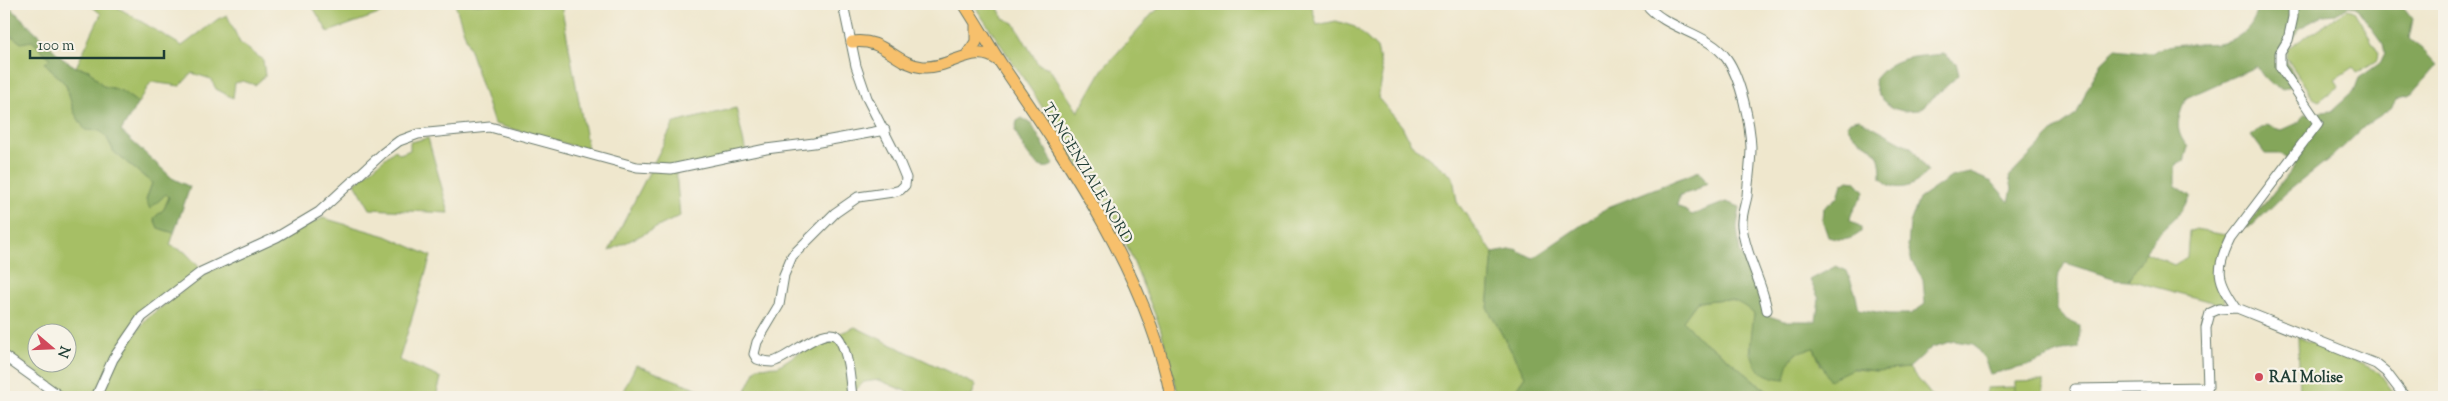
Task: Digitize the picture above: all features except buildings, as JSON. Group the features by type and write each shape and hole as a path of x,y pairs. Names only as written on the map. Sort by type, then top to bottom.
{"main road":[{"name":"TANGENZIALE NORD","path":"964,4 1035,112 1110,234 1154,332 1171,397"},
{"path":"967,55 976,42 978,35 975,20"},
{"path":"852,42 872,42 906,61 921,66 937,67 967,55 985,54 1001,62"}],"street":[{"path":"843,4 856,66 867,98 885,130 906,178 905,185 900,190 893,192 858,197 835,213 792,256 784,275 779,305 757,342 754,354 758,359 774,362 789,355 810,340 830,333 835,335 840,339 846,357 852,397"},
{"path":"1646,4 1660,18 1717,48 1728,60 1739,87 1751,147 1746,198 1741,224 1745,243 1763,290 1767,310"},
{"path":"2237,308 2219,278 2220,260 2230,239 2318,124 2280,67 2280,53 2288,40 2293,17 2293,4"},
{"path":"96,397 113,359 142,317 201,272 277,237 319,212 391,147 399,141 418,134 490,127 637,167 671,169 766,149 814,143 885,130"},
{"path":"2208,397 2206,328 2210,313 2219,309 2237,308 2376,364 2386,372 2405,397"},
{"path":"4,356 61,397"},
{"path":"2074,389 2208,387"}],"green space":[{"path":"4,4 7,4 63,59 76,67 89,70 103,86 120,90 138,103 121,131 172,178 190,187 174,233 158,228 154,218 164,209 169,197 166,194 150,209 146,200 152,183 114,152 107,138 100,131 85,130 74,112 66,85 45,63 50,58 32,41 21,43 4,30"},
{"path":"89,4 119,4 117,7 182,46 218,19 227,15 240,43 263,60 265,76 255,85 243,81 235,83 233,98 216,89 211,79 192,73 180,86 151,82 138,103 120,90 103,86 89,70 76,67 101,14"},
{"path":"311,4 407,4 328,32"},
{"path":"455,4 561,4 588,150 494,124"},
{"path":"973,4 997,6 1003,18 1014,23 1038,64 1049,68 1078,112 1102,70 1152,14 1165,4 1311,4 1317,25 1336,21 1355,27 1377,48 1383,74 1378,98 1402,126 1411,144 1453,177 1457,202 1493,253 1488,309 1525,376 1510,397 1179,397 1160,327 1118,224 1095,193 1034,94"},
{"path":"2261,4 2401,4 2413,19 2409,39 2422,49 2437,65 2411,95 2396,100 2391,108 2365,126 2340,150 2286,193 2253,225 2246,227 2295,165 2280,154 2265,154 2251,135 2266,125 2281,130 2299,122 2304,114 2332,111 2354,91 2359,78 2380,63 2385,53 2383,44 2356,7 2349,6 2334,14 2324,15 2298,29 2294,38 2285,47 2283,56 2296,78 2296,83 2283,89 2278,87 2267,80 2257,66 2186,98 2178,124 2180,135 2188,147 2184,161 2175,166 2175,185 2191,196 2183,210 2154,238 2129,280 2116,279 2065,263 2057,278 2057,309 2067,320 2080,326 2079,348 2066,350 2027,366 1990,374 1984,358 1973,344 1954,341 1932,347 1909,368 1876,371 1854,368 1829,380 1814,348 1801,351 1793,357 1788,365 1785,379 1771,377 1756,366 1751,348 1754,314 1734,301 1714,300 1697,302 1683,321 1699,339 1721,353 1774,397 1510,397 1525,376 1488,309 1493,253 1515,249 1533,258 1608,207 1699,171 1707,183 1694,191 1680,195 1677,205 1692,215 1726,202 1740,207 1737,227 1740,252 1756,278 1766,315 1784,321 1816,321 1819,299 1810,280 1836,266 1847,271 1859,309 1889,314 1911,314 1925,304 1923,279 1912,262 1908,247 1910,223 1919,199 1951,177 1970,173 1992,182 2009,202 2012,188 2009,177 2054,131 2077,114 2087,89 2102,62 2116,49 2152,53 2163,47 2175,45 2226,41 2238,37 2248,28"},
{"path":"2348,9 2354,11 2378,52 2377,60 2357,73 2353,67 2335,79 2339,86 2319,101 2313,98 2286,57 2287,49"},
{"path":"4,30 11,37 32,41 50,58 45,63 66,85 74,112 80,121 100,131 107,138 114,152 152,183 146,200 156,203 166,194 169,197 164,209 154,218 158,228 174,233 170,245 185,252 202,270 142,316 92,397 76,397 59,389 38,374 78,374 78,324 28,324 28,367 4,350"},
{"path":"1944,54 1956,63 1959,75 1919,110 1903,111 1892,108 1878,95 1874,80 1889,66 1914,57"},
{"path":"736,108 747,157 676,172 680,216 609,251 674,123"},
{"path":"1022,118 1032,125 1054,164 1048,167 1041,167 1025,150 1015,130 1017,121"},
{"path":"1859,119 1912,148 1928,172 1917,182 1905,187 1899,188 1887,183 1881,178 1880,165 1875,151 1859,139 1847,125 1850,121"},
{"path":"428,138 449,213 370,209 355,183 395,150 400,154 410,150 410,142"},
{"path":"1848,180 1855,181 1864,191 1852,212 1850,220 1861,227 1861,232 1846,239 1828,237 1822,219 1823,208 1838,197 1842,184"},
{"path":"323,218 386,236 431,256 399,360 441,378 436,397 100,397 117,359 146,319 202,275"},
{"path":"2195,230 2226,235 2218,259 2216,275 2217,284 2225,299 2223,305 2129,280 2145,252 2174,265 2187,257 2189,231"},
{"path":"1724,299 1740,301 1754,314 1750,354 1788,362 1798,351 1814,348 1821,366 1876,371 1909,368 1933,397 1774,397 1721,353 1699,339 1683,321 1697,302"},
{"path":"855,327 976,385 971,397 919,397 879,380 864,382 857,389 848,389 849,397 743,397 757,367 778,366 808,347"},
{"path":"2298,337 2378,371 2397,397 2300,397"},
{"path":"636,365 719,397 620,397"},
{"path":"2043,381 2043,397 2015,397 2015,382"},
{"path":"2014,387 2014,397 1986,397 1986,388"}],"place":[{"name":"RAI Molise","path":"2259,377"}]}
